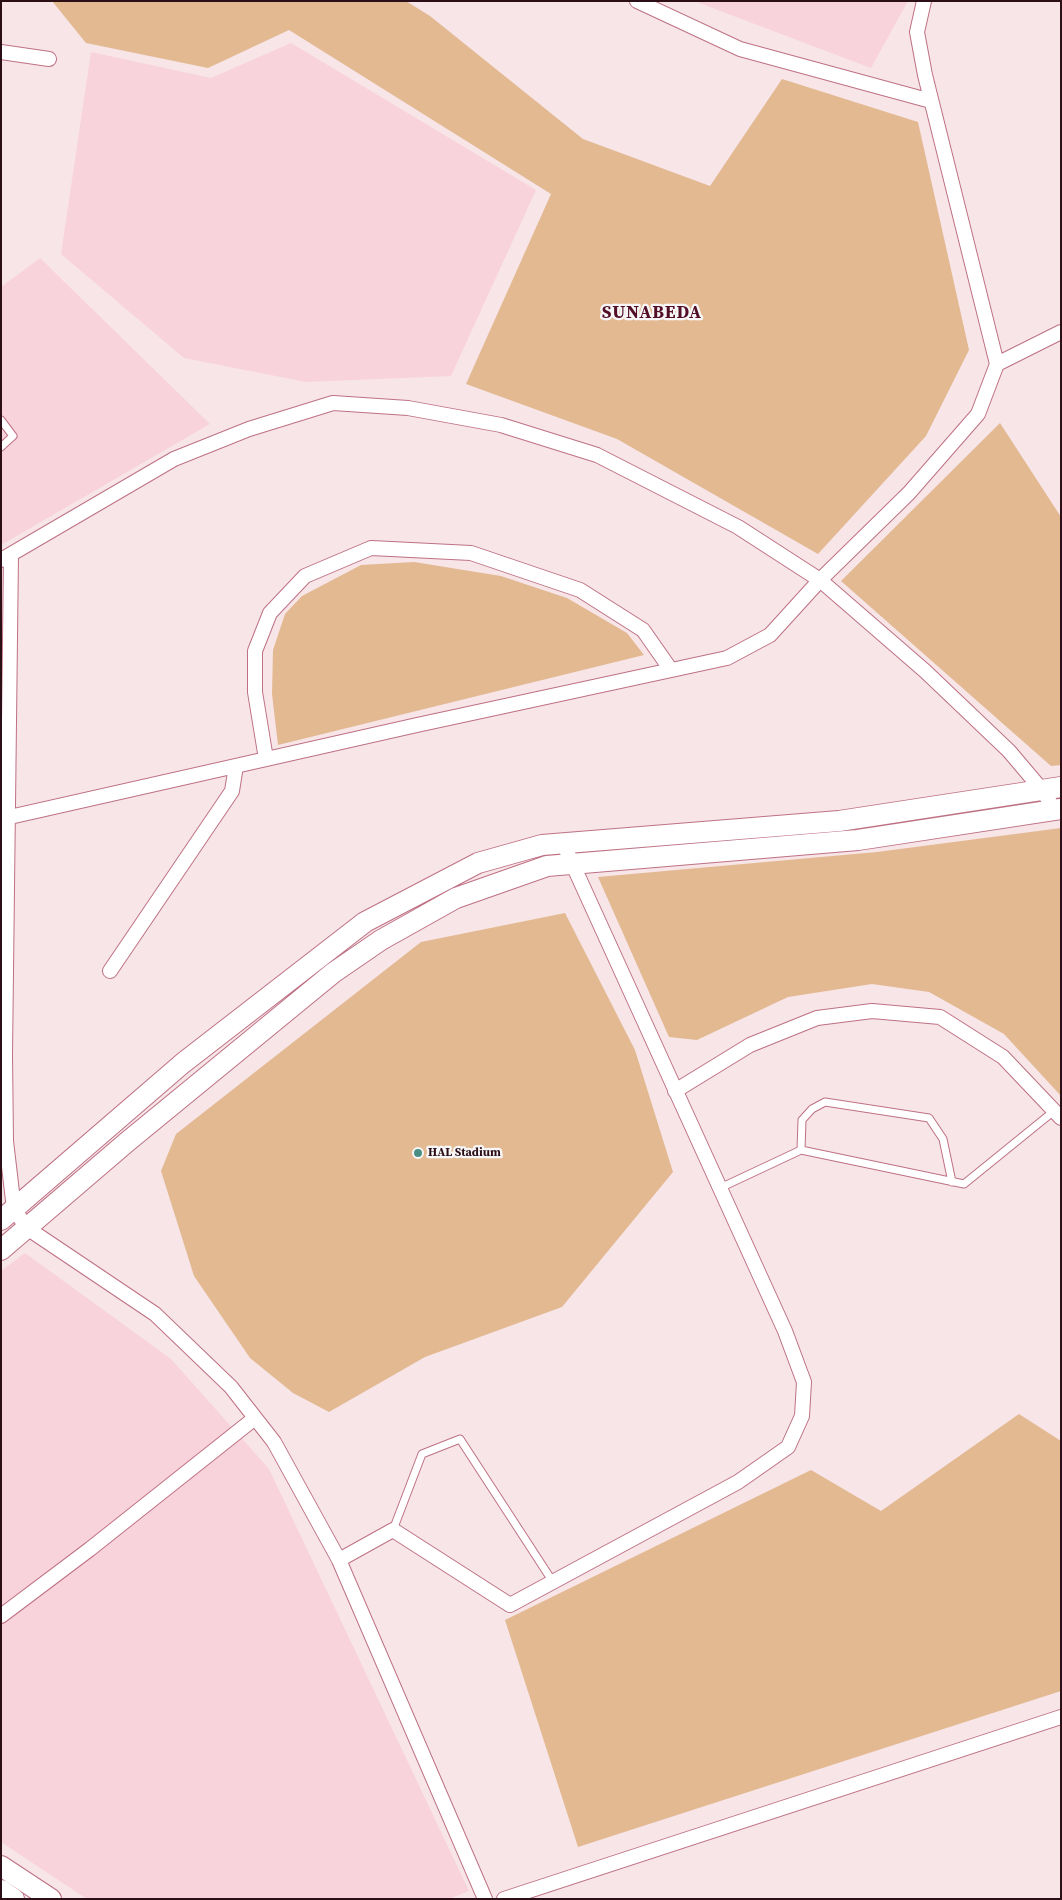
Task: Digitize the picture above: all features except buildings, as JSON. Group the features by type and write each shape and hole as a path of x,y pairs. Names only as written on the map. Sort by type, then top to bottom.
{"street":[{"path":"637,1 740,49 931,101"},
{"path":"4,819 266,759 727,658 770,635 820,580 909,493 978,414 997,364 931,101 917,32 924,1"},
{"path":"1,52 49,59"},
{"path":"997,364 1061,332"},
{"path":"1,1250 127,1142 333,973 381,940 456,898 547,866 858,840 1058,809 1052,788 1009,751 925,671 820,580 738,527 597,455 501,425 408,408 333,403 249,430 174,459 6,558 3,1055 7,1214"},
{"path":"266,759 255,692 254,651 270,613 305,576 371,548 471,553 580,590 643,630 671,670"},
{"path":"110,971 232,791 236,766"},
{"path":"7,1214 183,1063 365,922 478,863 542,845 839,821 1052,788"},
{"path":"339,1560 393,1530 510,1605 738,1482 788,1447 802,1416 804,1382 788,1339 563,844"},
{"path":"675,1091 750,1045 817,1018 872,1011 940,1017 1003,1057 1057,1115"},
{"path":"7,1214 155,1314 231,1387 274,1442 339,1560 485,1899"},
{"path":"1,1616 90,1549 255,1418"},
{"path":"504,1899 1061,1717"},
{"path":"1,1866 51,1899"},
{"path":"1,1890 14,1899"}],"lane":[{"path":"1,420 13,436 1,446"},
{"path":"801,1150 802,1120 812,1110 825,1102 929,1118 943,1139 952,1182"},
{"path":"720,1188 801,1150 964,1184 1057,1115"},
{"path":"393,1530 422,1454 460,1439 553,1582"}],"shaded area":[{"path":"52,1 406,1 430,16 583,139 710,186 782,79 918,122 969,350 926,436 818,554 617,439 466,384 551,194 289,30 208,68 86,43"},
{"path":"694,1 908,1 871,68"},
{"path":"291,43 536,190 451,376 306,382 184,358 61,254 91,52 211,78"},
{"path":"40,258 210,424 1,545 1,287"},
{"path":"1000,423 1061,517 1061,765 1051,766 841,581"},
{"path":"414,562 501,576 567,598 627,633 644,655 278,745 272,694 273,650 285,614 302,596 361,565"},
{"path":"1061,828 1061,1096 1004,1034 929,992 872,984 788,997 697,1040 669,1037 598,877 877,852"},
{"name":"HAL Stadium","path":"565,913 635,1050 673,1172 562,1307 425,1357 329,1412 293,1393 250,1358 194,1276 161,1171 176,1134 421,942"},
{"path":"25,1253 171,1359 269,1469 469,1891 449,1899 87,1899 1,1842 1,1271"},
{"path":"1019,1414 1061,1441 1061,1691 578,1847 505,1620 811,1470 881,1511"}],"place":[{"name":"HAL Stadium","path":"418,1153"}],"district":[{"name":"SUNABEDA","path":"652,313"}]}
